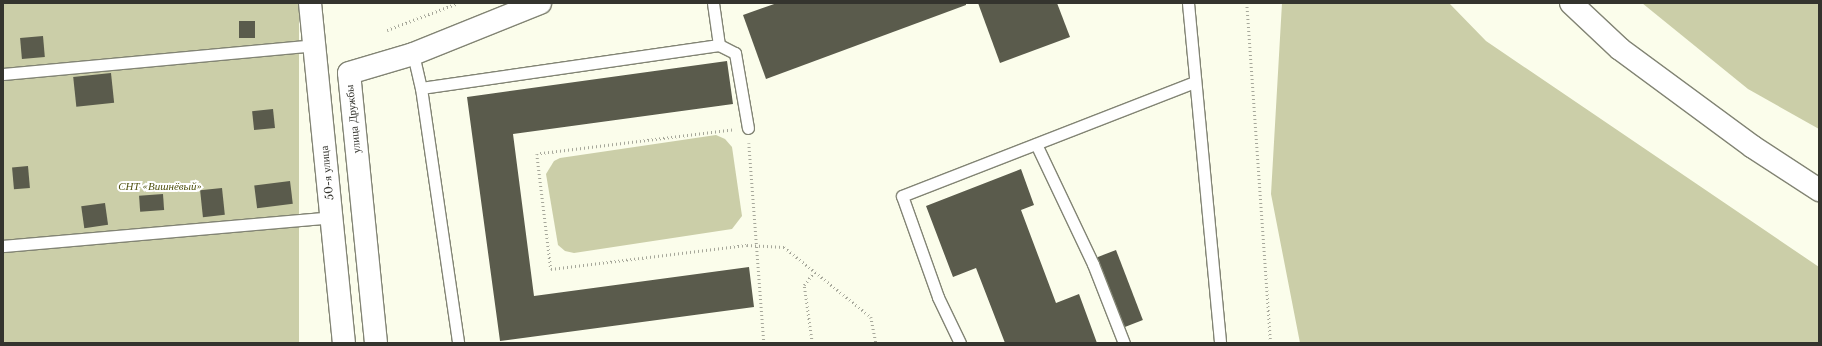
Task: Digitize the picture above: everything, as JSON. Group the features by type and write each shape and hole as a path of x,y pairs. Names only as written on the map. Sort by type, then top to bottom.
{"street":[{"name":"50-я улица","path":"310,3 344,343"},
{"name":"улица Дружбы","path":"376,343 349,73 413,54 540,3"},
{"path":"1571,3 1620,48 1753,147 1819,190"}],"lane":[{"path":"713,3 719,45"},
{"path":"1188,3 1194,82 1220,343"},
{"path":"3,74 314,45"},
{"path":"421,88 719,45 735,53 748,128"},
{"path":"413,54 421,88 458,343"},
{"path":"960,343 938,297 902,196 1194,82"},
{"path":"1036,144 1093,264 1124,343"},
{"path":"3,246 332,218"}],"path":[{"path":"387,30 458,3"},
{"path":"1247,3 1271,343"},
{"path":"764,343 757,244 748,128 537,154 551,269 757,244 784,247 871,317 876,343"},
{"path":"812,343 804,285 814,272"}],"green space":[{"name":"СНТ «Вишнёвый»","path":"3,3 299,3 299,343 3,343"},
{"path":"1282,3 1449,3 1486,41 1819,267 1819,343 1300,343 1271,194"},
{"path":"1642,3 1819,3 1819,129 1748,89"},
{"path":"716,135 725,139 732,147 742,216 732,229 574,253 565,251 558,245 546,174 554,161 560,158"}],"building":[{"path":"777,3 966,3 966,5 766,79 743,15"},
{"path":"978,3 1057,3 1070,37 1000,63"},
{"path":"239,21 255,21 255,38 239,38"},
{"path":"43,36 45,57 22,59 20,38"},
{"path":"727,61 733,104 513,134 534,296 749,267 754,307 500,341 467,97"},
{"path":"111,73 114,103 76,107 73,77"},
{"path":"273,109 275,128 254,130 252,111"},
{"path":"28,166 30,188 14,189 12,167"},
{"path":"1021,169 1034,205 1021,210 1056,303 1079,294 1097,343 1005,343 976,268 953,277 926,206"},
{"path":"290,181 293,204 257,208 254,185"},
{"path":"222,188 225,215 203,217 200,190"},
{"path":"163,194 164,210 140,212 139,196"},
{"path":"105,203 108,225 84,228 81,206"},
{"path":"1116,250 1143,320 1124,327 1097,257"}]}
